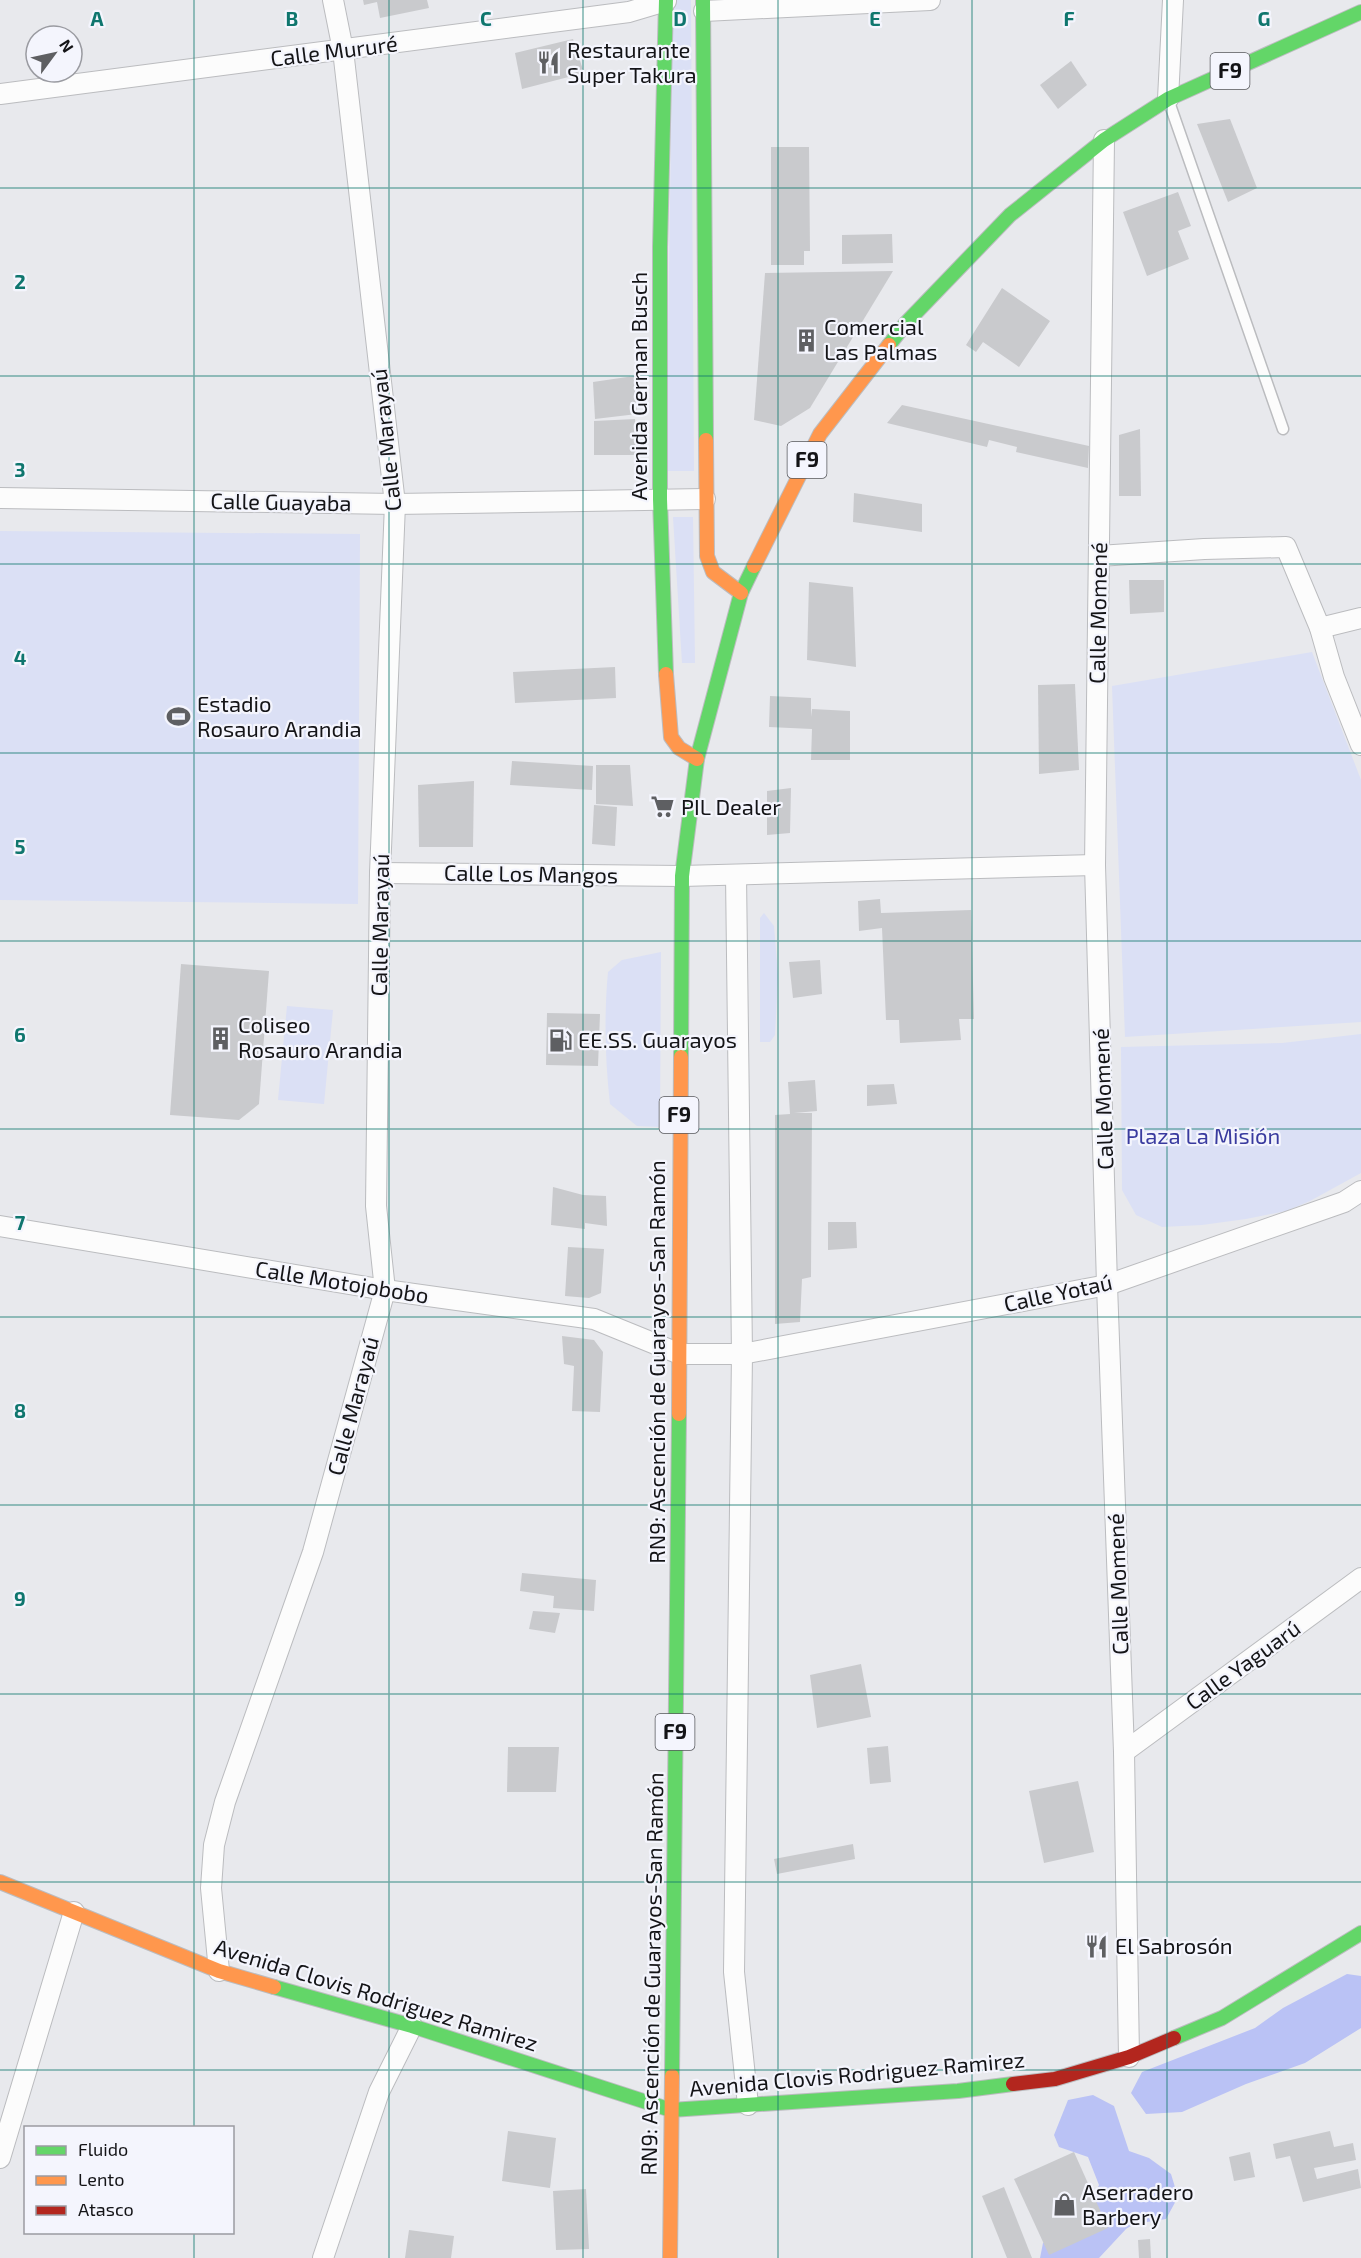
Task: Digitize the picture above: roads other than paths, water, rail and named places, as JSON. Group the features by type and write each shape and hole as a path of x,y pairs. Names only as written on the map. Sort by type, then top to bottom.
{"main road":[{"name":"Avenida German Busch","path":"666,0 660,247 660,499 667,701 671,737 679,748 697,759"},
{"path":"703,5 707,556 713,572 741,593"},
{"name":"RN9: Ascención de Guarayos-San Ramón","path":"670,2258 680,1354 681,876 697,759 741,593 819,434 906,323 1010,215 1104,140 1168,99 1361,12"},
{"name":"Avenida Clovis Rodriguez Ramirez","path":"0,1882 219,1971 412,2026 671,2110 958,2091 1055,2079 1129,2057 1222,2018 1361,1933"}],"street":[{"name":"Calle Marayaú","path":"219,1971 211,1888 214,1845 225,1802 313,1552 385,1290 375,1206 380,873 395,504 343,50 333,0"},
{"name":"Calle Mururé","path":"0,94 629,12 666,0"},
{"path":"703,5 930,0"},
{"path":"1168,99 1173,0"},
{"name":"Calle Momené","path":"1104,140 1095,865 1124,1752 1129,2057"},
{"name":"Calle Guayaba","path":"0,498 395,504 705,499"},
{"path":"1099,556 1204,549 1286,547 1320,628 1334,677 1361,745"},
{"path":"1320,628 1361,618"},
{"name":"Calle Los Mangos","path":"380,873 681,876 1095,865"},
{"path":"736,875 742,1354 734,1972 748,2105"},
{"name":"Calle Yotaú","path":"680,1354 742,1354 1107,1285 1344,1202 1361,1191"},
{"name":"Calle Motojobobo","path":"0,1226 385,1290 594,1319 680,1354"},
{"name":"Calle Yaguarú","path":"1124,1752 1361,1578"},
{"path":"0,2158 74,1912"},
{"path":"323,2258 379,2092 412,2026"}],"lane":[{"path":"1168,99 1283,429"}],"place":[{"name":"Restaurante Super Takura","path":"549,63"},
{"name":"Comercial Las Palmas","path":"806,340"},
{"name":"Estadio Rosauro Arandia","path":"179,717"},
{"name":"PIL Dealer","path":"663,807"},
{"name":"Coliseo Rosauro Arandia","path":"220,1038"},
{"name":"EE.SS. Guarayos","path":"560,1040"},
{"name":"El Sabrosón","path":"1097,1946"},
{"name":"Aserradero Barbery","path":"1064,2205"}],"park label":[{"name":"Plaza La Misión","path":"1203,1136"}]}
